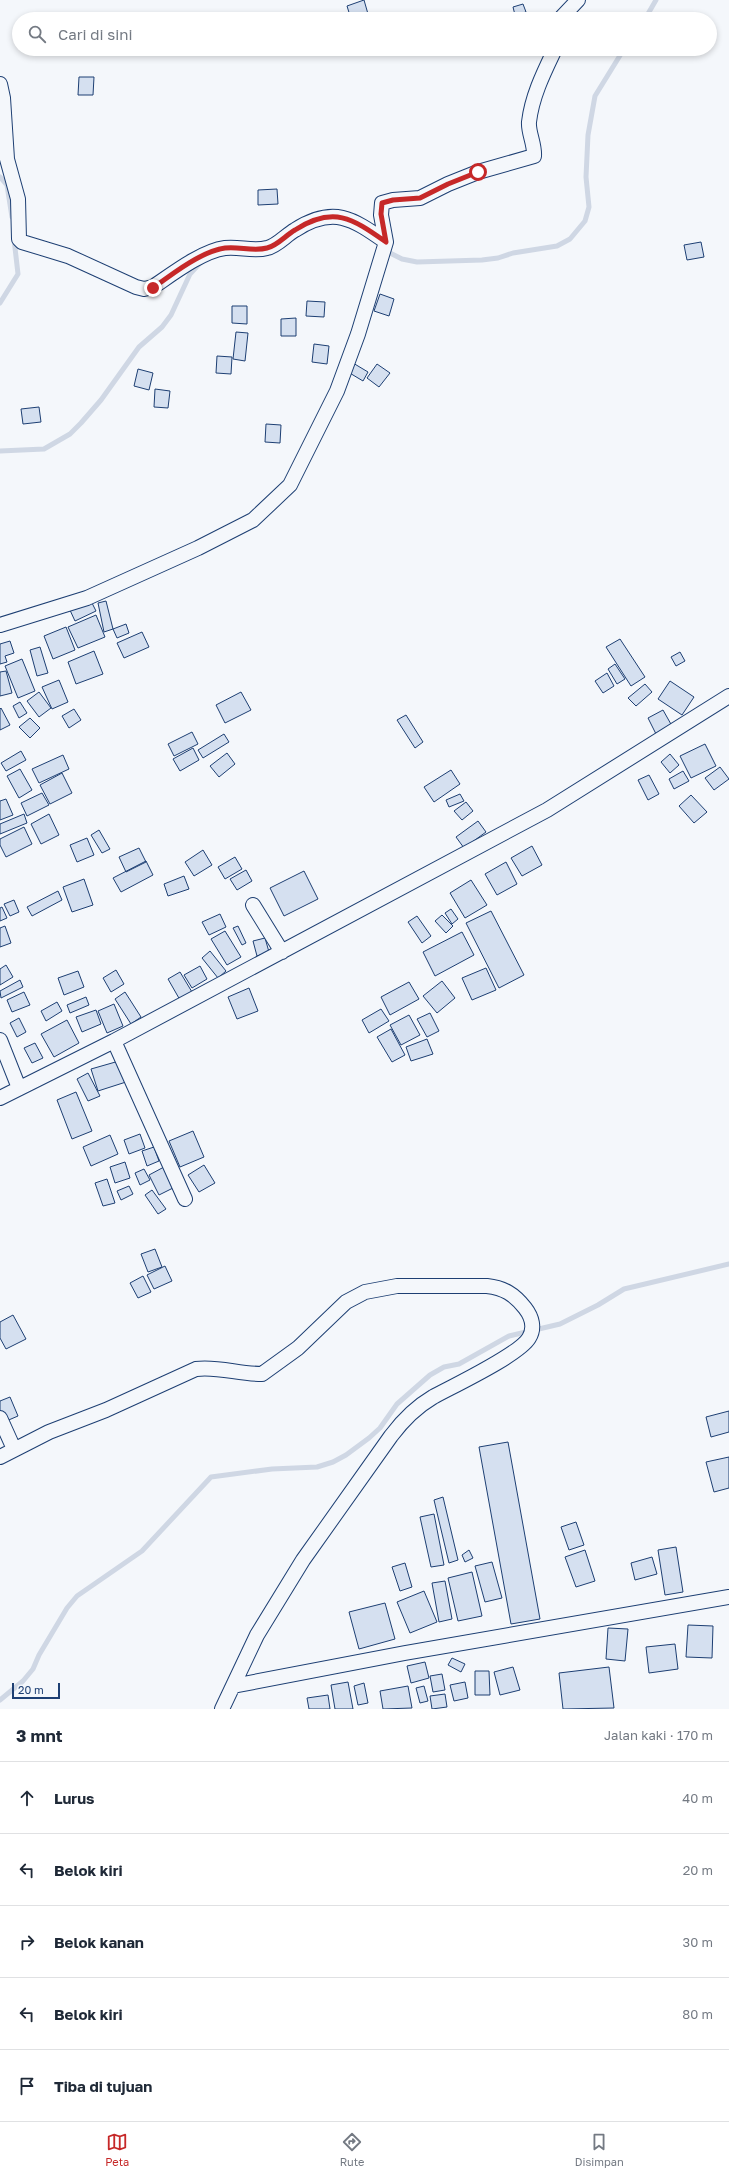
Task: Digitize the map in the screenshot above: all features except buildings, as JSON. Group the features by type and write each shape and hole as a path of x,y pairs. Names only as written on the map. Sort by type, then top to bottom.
{"street":[{"path":"567,12 578,0"},
{"path":"0,625 86,598 198,548 253,520 290,485 337,391 358,334 386,242 381,214 382,203 393,200 420,198 448,184 478,172 534,156 533,138 529,123 538,86 552,56"},
{"path":"0,84 3,98 7,159 18,199 19,239 22,242 68,256 136,288 144,289 153,288 213,251 226,248 268,248 295,230 325,217 340,217 356,222 386,242"},
{"path":"0,1098 114,1041 547,810 729,696"},
{"path":"252,905 282,952"},
{"path":"0,1040 19,1088"},
{"path":"114,1041 185,1198"},
{"path":"0,1457 49,1432 106,1410 196,1369 210,1367 227,1372 262,1374 298,1348 346,1302 365,1292 396,1286 487,1286 502,1288 512,1294 522,1305 529,1313 532,1321 531,1332 526,1342 495,1363 432,1398 406,1417 395,1431 303,1560 257,1635 222,1709"},
{"path":"0,1418 14,1449"},
{"path":"233,1686 405,1653 729,1597"}],"waterway":[{"path":"649,12 656,0"},
{"path":"386,251 402,259 417,262 482,260 557,246 570,239 585,221 589,207 586,177 588,135 595,96 620,56"},
{"path":"0,177 7,185 12,217"},
{"path":"0,303 18,274 14,239"},
{"path":"0,451 44,449 70,434 101,400 139,347 162,327 171,315 190,274 202,261"},
{"path":"0,1700 23,1681 33,1669 39,1655 67,1608 77,1596 142,1551 211,1477 272,1469 317,1467 333,1462 346,1455 369,1438 380,1428 397,1404 430,1375 444,1367 459,1364 509,1336 560,1324 598,1305 624,1289 729,1264"}],"route":[{"path":"153,288 168,277 213,251 232,247 253,250 268,248 295,230 325,217 347,218 356,222 386,242 381,214 382,203 393,200 420,198 448,184 478,172"}]}
